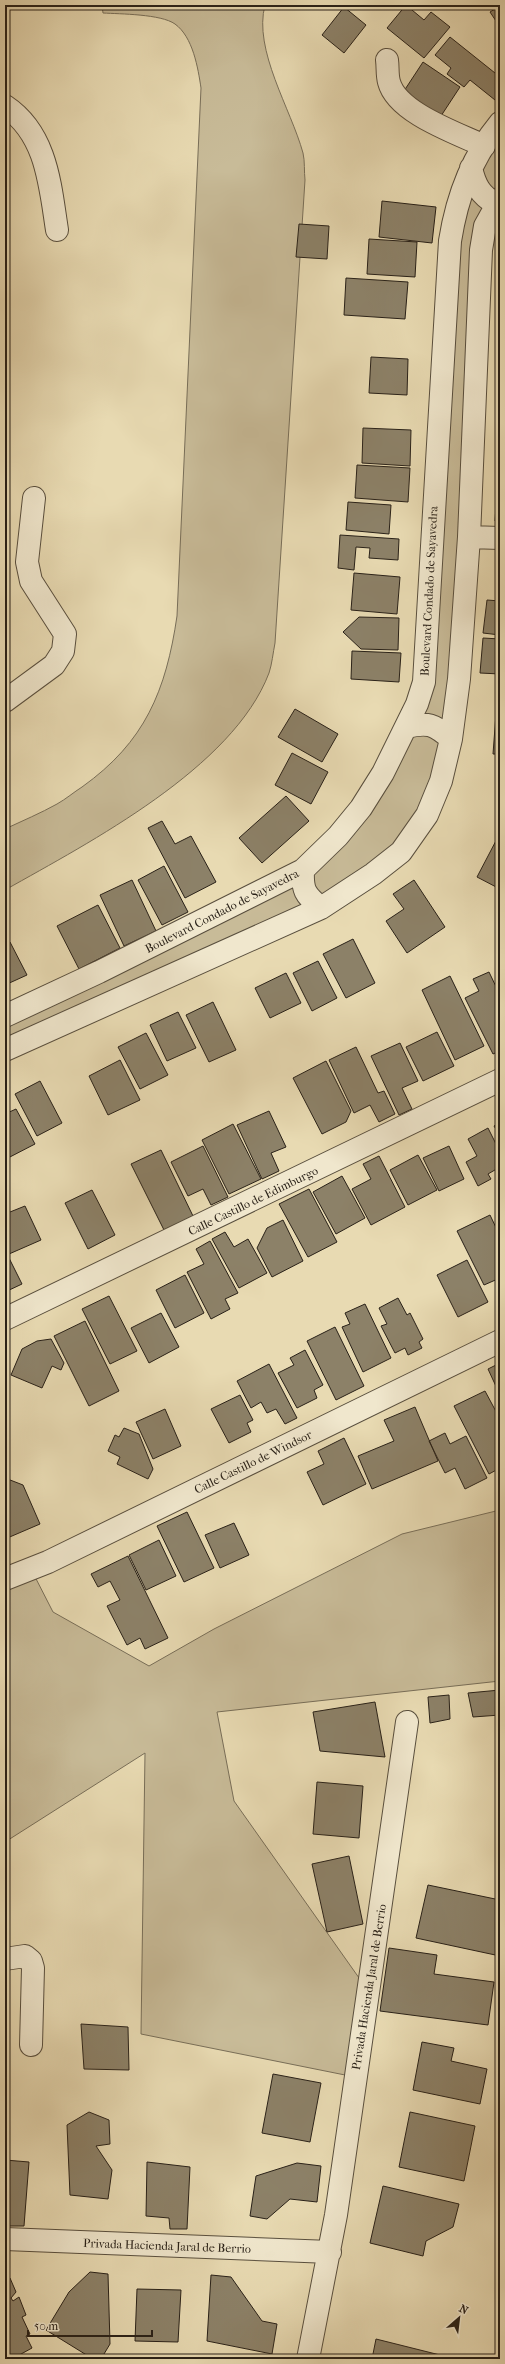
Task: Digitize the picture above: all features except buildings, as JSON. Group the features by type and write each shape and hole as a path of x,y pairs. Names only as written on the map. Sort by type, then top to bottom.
{"street":[{"path":"387,60 389,82 396,96 407,107 484,146"},
{"path":"5,106 13,111 31,130 44,157 57,230"},
{"name":"Boulevard Condado de Sayavedra","path":"5,1016 98,972 303,870 338,836 361,808 383,773 417,704 424,682 450,240 456,204 471,168 500,123"},
{"path":"5,1050 320,908 373,874 401,852 427,815 442,782 451,739 459,679 469,537 481,250 485,226 498,201 484,197 475,185 471,168"},
{"path":"5,701 54,665 63,651 65,634 31,581 27,562 34,498"},
{"path":"469,537 500,538"},
{"path":"406,727 422,723 438,727 451,739"},
{"path":"303,870 302,886 309,898 320,908"},
{"name":"Calle Castillo de Edimburgo","path":"5,1319 500,1080"},
{"name":"Calle Castillo de Windsor","path":"5,1579 48,1562 500,1341"},
{"name":"Privada Hacienda Jaral de Berrio","path":"308,2359 330,2252 369,1992 407,1722"},
{"path":"5,1958 25,1956 31,1961 33,1968 31,2045"},
{"name":"Privada Hacienda Jaral de Berrio","path":"5,2239 330,2252"}],"shaded area":[{"path":"102,5 265,5 263,22 264,41 275,79 303,153 305,180 275,643 269,673 251,708 225,740 192,771 155,799 116,825 5,890 5,829 45,811 64,800 104,770 122,752 137,733 149,713 159,691 172,643 177,616 201,88 194,53 186,37 175,24 151,16 103,13"},
{"path":"500,123 500,199 496,204 441,781 373,874 5,1050 5,1016 303,870 338,836 417,704 450,241"},
{"path":"500,1510 500,1681 217,1712 234,1801 369,1992 355,2077 141,2034 145,1753 5,1842 5,1579 31,1569 53,1612 149,1666 214,1629 402,1534"}]}
